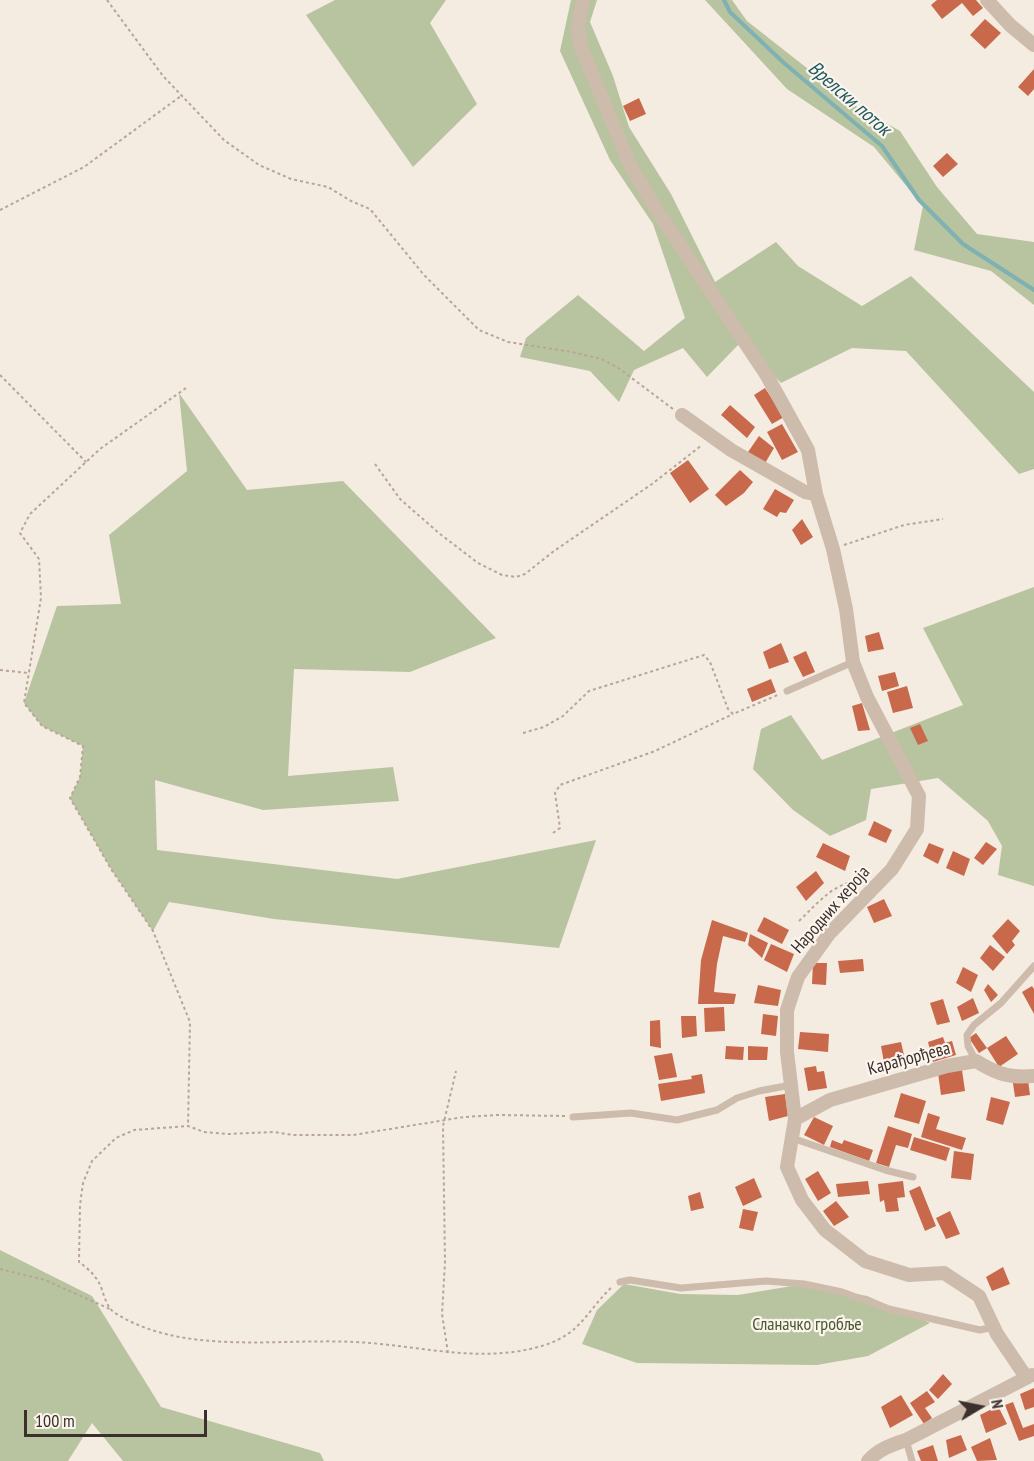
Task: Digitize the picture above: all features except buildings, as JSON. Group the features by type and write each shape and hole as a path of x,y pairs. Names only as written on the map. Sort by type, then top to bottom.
{"street":[{"name":"Народних хероја","path":"583,0 578,27 581,47 630,165 766,374 808,450 816,494 846,609 853,662 867,697 919,796 917,829 892,868 830,934 798,977 788,1010 787,1052 795,1119 788,1167 802,1200 825,1230 865,1261 909,1275 944,1273 979,1296 994,1327 1030,1376"},
{"path":"987,0 1010,25 1034,45"},
{"path":"682,415 745,459 805,492 816,494"},
{"name":"Карађорђева","path":"795,1119 830,1100 947,1066 976,1061 996,1073 1018,1077 1034,1076"},
{"path":"868,1461 889,1446 906,1440 1030,1376"}],"lane":[{"path":"787,691 853,662"},
{"path":"976,1061 968,1046 967,1035 974,1025 1001,1003 1034,966"},
{"path":"573,1117 631,1113 677,1120 717,1110 737,1098 759,1091 791,1084"},
{"path":"792,1138 913,1177"},
{"path":"620,1282 635,1281 681,1288 766,1281 804,1284 842,1292 889,1309 980,1330 994,1327"},
{"path":"906,1440 912,1461"}],"path":[{"path":"107,0 181,96 224,140 259,165 291,179 328,187 370,209 424,275 479,330 508,342 601,359 617,367 682,415"},
{"path":"0,210 84,167 181,96"},
{"path":"0,375 86,462"},
{"path":"186,388 100,449 30,514 20,533 39,560 41,598 24,703 42,726 83,746 80,777 70,798 111,869 153,932 190,1022 188,1126"},
{"path":"375,464 400,499 440,534 478,563 501,575 516,577 525,574 554,551 652,484 712,437"},
{"path":"832,549 904,525 943,519"},
{"path":"523,733 544,727 563,716 589,692 704,655 710,662 728,709 733,714"},
{"path":"0,670 28,674"},
{"path":"553,832 560,828 555,793 560,785 655,751 787,691"},
{"path":"799,921 831,890 846,881 879,881"},
{"path":"448,1353 442,1314 445,1262 443,1126 456,1071"},
{"path":"110,1309 98,1281 79,1262 80,1205 83,1183 92,1161 116,1138 134,1130 188,1126 204,1132 228,1134 274,1132 293,1135 353,1135 446,1119 498,1114 573,1117"},
{"path":"0,1269 45,1280 110,1309 116,1314 176,1336 222,1342 357,1342 475,1354 539,1347 558,1340 579,1327 609,1290 620,1282"}],"green space":[{"path":"335,0 446,0 430,23 477,104 413,167 306,15"},
{"path":"571,0 597,0 590,22 613,76 629,127 671,194 715,282 776,242 798,266 862,306 911,276 1034,392 1034,469 1019,474 906,351 852,348 781,383 741,342 707,377 683,348 634,370 619,402 590,371 520,357 526,338 578,295 644,351 685,318 653,224 610,160 560,51"},
{"path":"705,0 732,0 747,21 854,105 900,131 937,187 977,234 1034,242 1034,305 991,271 914,250 923,206 874,147 787,89"},
{"path":"179,393 247,490 343,481 496,638 410,672 294,669 288,776 393,767 399,801 263,810 155,780 157,850 397,879 596,840 559,948 274,919 169,902 153,931 111,869 70,798 80,777 83,746 42,726 24,703 57,606 121,604 109,535 187,471"},
{"path":"1034,587 1034,886 998,875 1002,846 988,821 938,778 871,789 866,820 830,836 793,810 753,769 761,729 791,715 822,760 963,705 923,628"},
{"path":"0,1250 92,1296 161,1407 320,1453 324,1461 123,1461 92,1423 68,1461 0,1461"},
{"name":"Сланачко гробље","path":"624,1284 680,1294 738,1295 804,1284 867,1296 930,1323 868,1356 817,1365 637,1363 582,1344 597,1310"}],"waterway":[{"name":"Врелски поток","path":"724,0 730,12 784,63 882,146 919,200 963,244 1034,290"}]}
